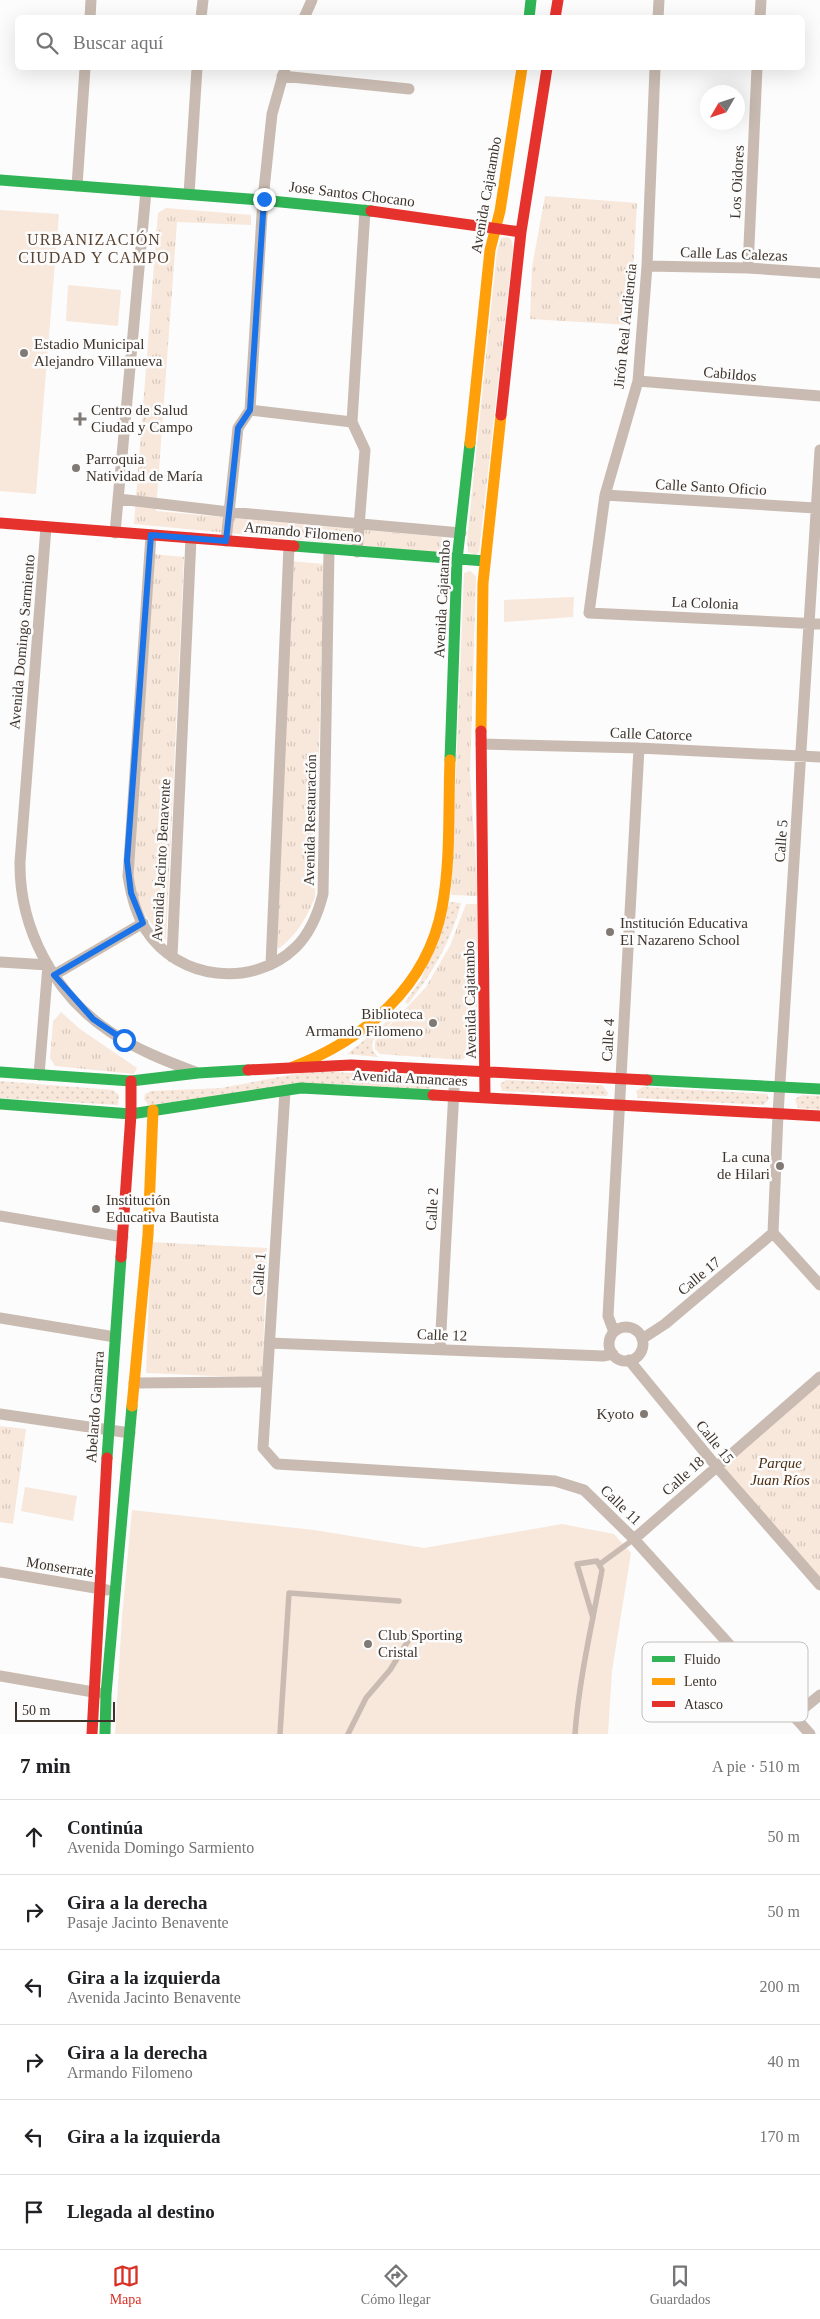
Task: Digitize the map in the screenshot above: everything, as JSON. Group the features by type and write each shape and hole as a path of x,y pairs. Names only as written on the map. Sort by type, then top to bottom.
{"street":[{"path":"90,15 91,0"},
{"path":"202,15 203,0"},
{"path":"305,15 312,0"},
{"path":"529,15 531,0"},
{"path":"556,15 558,0"},
{"path":"658,15 659,0"},
{"path":"760,0 760,15"},
{"path":"77,186 85,70"},
{"path":"189,194 197,70"},
{"name":"Avenida Cajatambo","path":"293,1067 333,1052 374,1023 410,982 432,941 438,925 446,871 457,560 490,250 500,211 522,70"},
{"name":"Avenida Cajatambo","path":"485,1097 481,744 482,624 485,562 521,232 547,70"},
{"name":"Jirón Real Audiencia","path":"589,613 605,495 638,381 647,266 655,70"},
{"name":"Los Oidores","path":"748,268 757,70"},
{"path":"226,541 238,428 250,410 264,199 272,114 283,72 409,89"},
{"name":"Jose Santos Chocano","path":"0,180 264,199 365,210 521,232"},
{"path":"115,533 146,191"},
{"path":"357,552 365,450 352,422 365,210"},
{"name":"Calle Las Calezas","path":"647,266 748,268 820,273"},
{"name":"Cabildos","path":"638,381 820,396"},
{"path":"250,410 352,422"},
{"name":"Calle 5","path":"773,1233 778,1114 814,623 815,508 820,450"},
{"name":"Calle Santo Oficio","path":"605,495 815,508"},
{"path":"119,499 229,512 359,522 461,533"},
{"name":"Armando Filomeno","path":"0,523 485,562"},
{"name":"Avenida Domingo Sarmiento","path":"46,527 20,880 29,923 51,970 77,1003 109,1031 142,1049 198,1073"},
{"name":"Avenida Jacinto Benavente","path":"151,535 127,861 131,893 143,923 158,944 172,957"},
{"name":"Avenida Jacinto Benavente","path":"172,957 191,538"},
{"path":"271,964 289,546"},
{"name":"Avenida Restauración","path":"172,957 188,966 206,972 243,974 271,964 295,947 308,932 318,914 323,894 329,550"},
{"name":"La Colonia","path":"589,613 814,623"},
{"name":"Calle Catorce","path":"481,744 639,748 820,757"},
{"name":"Calle 4","path":"614,1332 608,1316 639,748"},
{"path":"0,962 51,970 143,923"},
{"name":"Avenida Domingo Sarmiento","path":"39,1076 51,970"},
{"name":"Avenida Amancaes","path":"0,1072 131,1081 198,1073 351,1065 620,1077 820,1089"},
{"name":"Calle 2","path":"440,1349 455,1070"},
{"name":"Abelardo Gamarra","path":"92,1734 114,1337 124,1237 132,1114 131,1081"},
{"name":"Avenida Amancaes","path":"0,1104 132,1114 301,1088 820,1116"},
{"name":"Calle 1","path":"269,1457 263,1448 285,1090"},
{"path":"105,1734 106,1694 148,1235 153,1110"},
{"path":"0,1216 124,1237"},
{"path":"773,1233 820,1285"},
{"name":"Calle 17","path":"642,1339 665,1324 773,1233"},
{"path":"0,1318 114,1337"},
{"path":"624,1327 630,1327 635,1330 642,1339 642,1350 630,1360 620,1359 613,1354 609,1342 614,1332 624,1327"},
{"name":"Calle 12","path":"269,1343 603,1356 613,1354"},
{"name":"Calle 15","path":"630,1360 716,1466 820,1585"},
{"name":"Calle 18","path":"634,1539 820,1377"},
{"path":"134,1383 266,1382"},
{"path":"0,1414 130,1433"},
{"name":"Calle 11","path":"269,1457 277,1464 555,1481 584,1490 634,1539 727,1642"},
{"name":"Monserrate","path":"0,1572 116,1591"},
{"path":"0,1676 106,1694"},
{"path":"808,1705 820,1695"},
{"name":"Calle 11","path":"799,1722 810,1734"}],"lane":[{"path":"600,1564 634,1539"},
{"path":"575,1734 579,1686 593,1618 602,1570 597,1561 577,1564 593,1618"},
{"path":"280,1734 288,1593 399,1601"},
{"path":"348,1734 366,1698 390,1670 413,1633"}],"green space":[{"path":"545,196 637,203 630,325 530,319 532,267"},
{"path":"166,208 251,215 251,225 177,222 156,511 442,537 441,553 134,524 158,213"},
{"name":"Estadio Municipal Alejandro Villanueva","path":"0,210 59,214 36,494 0,491"},
{"path":"507,237 511,239 513,247 479,552 476,555 468,552 467,541 497,251 501,238"},
{"path":"68,285 121,290 118,326 66,321"},
{"path":"152,554 184,557 166,940 137,902 131,887"},
{"path":"290,561 324,564 315,897 300,926 291,938 278,949 273,929"},
{"path":"470,571 476,576 470,775 478,896 451,895 464,573"},
{"path":"574,597 573,617 504,622 504,600"},
{"path":"450,902 461,903 452,930 433,968 408,1004 405,1002 421,980"},
{"path":"466,904 477,904 477,1045 470,1055 461,1060 380,1054 375,1049 375,1041 426,987 450,946"},
{"path":"400,1007 403,1010 372,1042 373,1051 378,1057 347,1054 383,1025"},
{"path":"61,1012 80,1029 137,1068 134,1074 55,1066 50,1058 53,1022"},
{"path":"312,1071 431,1077 430,1090 336,1084 148,1105 144,1099 145,1094 151,1091 221,1088"},
{"path":"506,1080 602,1085 608,1093 607,1096 502,1091 500,1084"},
{"path":"0,1081 113,1090 119,1095 118,1105 0,1098"},
{"path":"643,1087 767,1094 769,1099 764,1105 638,1098 636,1091"},
{"path":"802,1095 820,1096 820,1110 798,1108 795,1099"},
{"path":"151,1242 267,1248 262,1378 146,1373"},
{"name":"Parque Juan Ríos","path":"820,1381 820,1579 725,1471 726,1464"},
{"path":"0,1426 26,1429 13,1524 0,1522"},
{"path":"25,1487 77,1496 73,1521 21,1511"},
{"name":"Club Sporting Cristal","path":"132,1510 314,1530 424,1548 562,1524 614,1534 631,1553 612,1671 608,1734 115,1734 122,1617"}],"traffic: fast":[{"path":"529,15 531,0"},
{"path":"0,180 261,200 371,211"},
{"path":"450,760 457,560 470,443"},
{"path":"294,546 485,561"},
{"path":"0,1072 131,1081 198,1073 248,1070"},
{"path":"647,1080 820,1089"},
{"path":"0,1104 131,1114 301,1088 433,1095"},
{"path":"107,1458 121,1257"},
{"path":"105,1734 106,1694 132,1406"}],"traffic: slow":[{"path":"470,443 490,250 500,211 522,70"},
{"path":"481,731 483,583 501,415"},
{"path":"293,1067 345,1041 368,1025 389,1007 407,986 423,962 434,936 445,890 448,853 450,760"},
{"path":"132,1406 148,1235 153,1110"}],"traffic: jam":[{"path":"556,15 558,0"},
{"path":"501,415 521,232 547,70"},
{"path":"371,211 521,232"},
{"path":"0,523 294,546"},
{"path":"481,731 485,1097"},
{"path":"248,1070 351,1065 647,1080"},
{"path":"121,1257 131,1114 131,1081"},
{"path":"433,1095 820,1116"},
{"path":"92,1734 107,1458"}],"place":[{"name":"Estadio Municipal Alejandro Villanueva","path":"24,353"},
{"name":"Centro de Salud Ciudad y Campo","path":"80,419"},
{"name":"Parroquia Natividad de María","path":"76,468"},
{"name":"Institución Educativa El Nazareno School","path":"610,932"},
{"name":"Biblioteca Armando Filomeno","path":"433,1023"},
{"name":"La cuna de Hilari","path":"780,1166"},
{"name":"Institución Educativa Bautista","path":"96,1209"},
{"name":"Kyoto","path":"644,1414"},
{"name":"Club Sporting Cristal","path":"368,1644"}],"district":[{"name":"URBANIZACIÓN CIUDAD Y CAMPO","path":"94,248"}],"route":[{"path":"124,1040 93,1019 54,975 143,923 131,893 127,861 151,535 226,541 238,428 250,410 264,199"}]}
